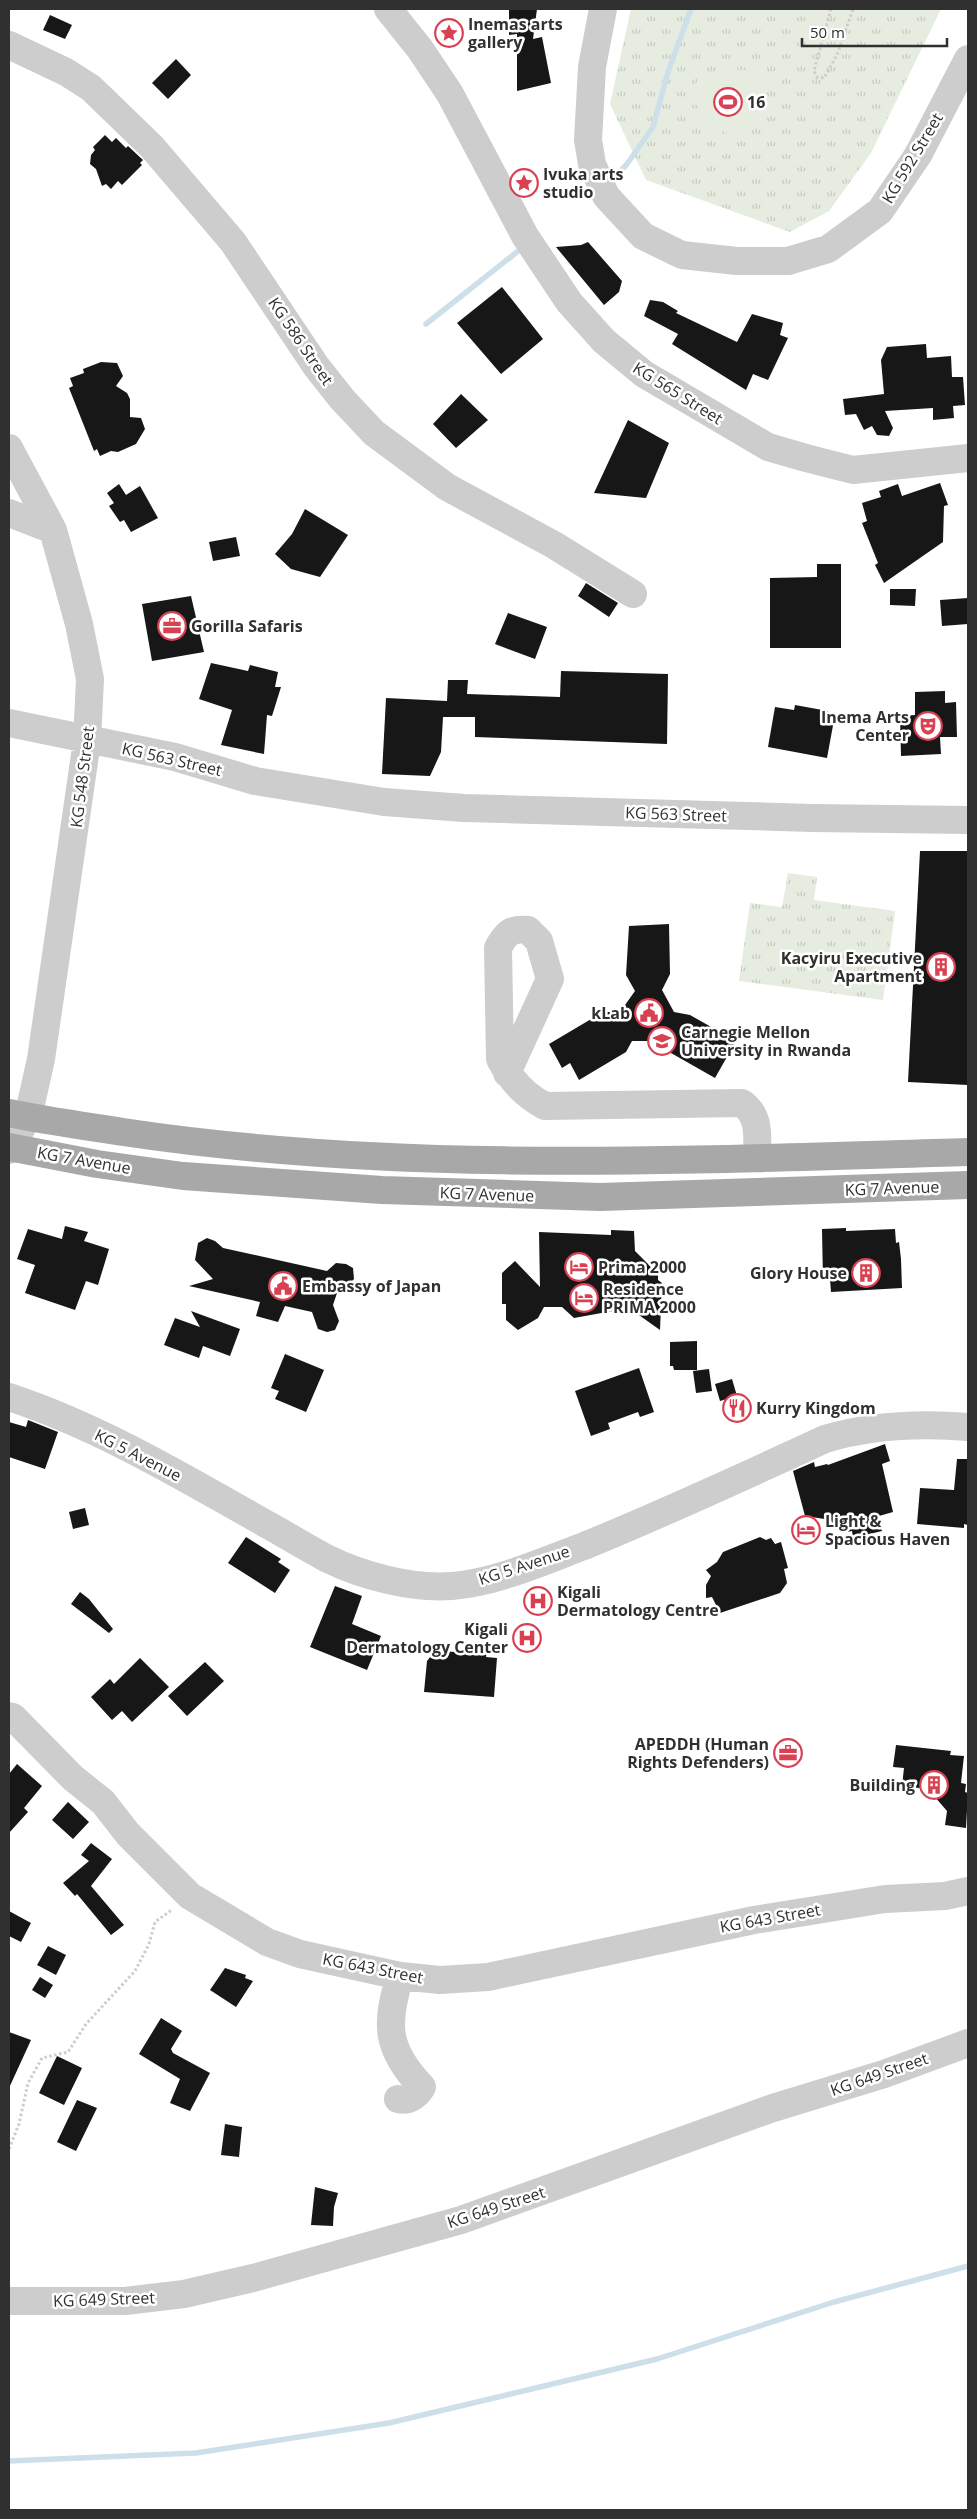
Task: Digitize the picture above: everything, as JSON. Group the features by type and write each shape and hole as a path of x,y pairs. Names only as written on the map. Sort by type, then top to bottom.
{"main road":[{"name":"KG 7 Avenue","path":"18,1115 239,1147 387,1159 609,1161 968,1152"},
{"name":"KG 7 Avenue","path":"9,1148 96,1164 183,1176 382,1190 600,1197 968,1185"}],"street":[{"name":"KG 565 Street","path":"388,9 420,48 450,94 525,236 569,302 604,341 644,374 768,447 806,458 853,470 968,458"},
{"name":"KG 592 Street","path":"603,9 592,67 588,140 592,164 606,196 643,236 682,255 738,261 788,262 828,249 880,211 918,155 968,60"},
{"name":"KG 586 Street","path":"9,45 66,72 91,88 152,147 233,242 316,366 342,399 374,433 447,487 554,545 633,594"},
{"name":"KG 548 Street","path":"9,448 53,530 79,624 90,679 87,741 49,1012 9,1148"},
{"path":"9,513 53,530"},
{"name":"KG 563 Street","path":"9,723 87,741 175,757 255,781 384,802 464,808 813,818 968,820"},
{"path":"507,1073 514,1083 532,1099 545,1106 742,1103 751,1110 756,1120 757,1158"},
{"name":"KG 5 Avenue","path":"9,1397 38,1406 156,1462 328,1559 366,1574 405,1582 451,1586 496,1578 558,1556 626,1529 840,1435 867,1428 907,1425 968,1427"},
{"name":"KG 643 Street","path":"9,1716 13,1717 73,1778 103,1802 128,1834 190,1896 267,1942 300,1954 400,1976 440,1980 488,1977 754,1920 885,1899 945,1896 968,1891"},
{"path":"398,2099 403,2101 416,2095 422,2087 405,2068 392,2041 390,2011 400,1976"},
{"name":"KG 649 Street","path":"9,2301 125,2301 184,2294 253,2278 461,2220 773,2108 884,2074 968,2043"}],"path":[{"path":"831,9 814,71 817,77 824,78 837,55 853,9"},
{"path":"9,2149 19,2124 28,2083 42,2058 68,2052 86,2024 134,1971 149,1944 155,1922 190,1896"}],"green space":[{"path":"631,9 941,9 871,153 829,211 790,232 646,180 610,104"},
{"name":"16","path":"746,70 758,75 765,82 764,93 755,121 749,129 741,134 732,134 714,126 705,118 693,96 694,87 698,81 715,73"},
{"path":"788,873 817,877 814,900 895,911 883,1000 739,981 750,903 782,907"}],"building":[{"path":"509,9 537,9 533,39 542,37 551,83 517,91 517,34 509,35"},
{"path":"50,15 72,25 65,39 43,30"},
{"path":"176,59 191,75 168,99 152,83"},
{"path":"105,135 112,142 116,138 143,160 140,163 142,165 122,185 118,181 111,189 106,184 102,186 96,169 90,164 91,155 95,150 93,147"},
{"path":"588,242 622,281 619,292 604,305 556,247 581,245"},
{"path":"502,287 543,339 501,374 457,323"},
{"path":"650,300 663,302 678,311 676,313 737,342 752,314 783,323 780,335 788,338 768,380 753,374 746,390 672,344 678,334 644,316"},
{"path":"926,344 927,358 951,356 952,377 963,377 965,405 953,406 954,418 933,420 933,408 885,411 893,428 889,436 877,435 872,426 864,430 856,414 845,415 843,399 884,394 881,360 887,347"},
{"path":"101,362 117,363 123,376 116,386 127,393 130,399 130,417 141,418 145,429 136,444 118,452 111,451 100,456 97,449 94,451 69,388 73,386 70,378 84,373 83,369"},
{"path":"461,394 488,420 456,448 433,424"},
{"path":"628,420 669,443 646,498 594,493"},
{"path":"940,483 948,505 944,506 943,542 884,583 875,565 878,563 862,523 867,521 862,503 881,497 879,491 898,484 902,496"},
{"path":"119,484 126,495 140,486 158,518 131,532 124,520 120,522 109,506 114,503 107,493"},
{"path":"305,509 348,535 320,577 291,569 275,554 292,534"},
{"path":"236,537 240,556 213,561 209,542"},
{"path":"817,564 841,564 841,648 770,648 770,578 817,577"},
{"path":"586,583 618,603 609,617 578,596"},
{"path":"890,589 916,589 915,606 890,605"},
{"path":"191,596 204,652 152,661 142,604"},
{"path":"968,598 968,624 942,626 940,600"},
{"path":"508,613 547,627 535,659 495,644"},
{"path":"211,663 248,671 250,665 278,672 275,687 281,687 272,716 267,715 264,754 221,745 232,710 199,699"},
{"path":"561,671 668,674 667,744 475,737 475,717 443,717 441,752 430,776 382,774 386,698 447,701 448,680 468,680 467,694 560,697"},
{"name":"Inema Arts Center","path":"945,691 945,703 956,702 957,737 940,737 941,754 901,756 900,716 915,715 915,692"},
{"path":"795,705 828,711 827,718 834,720 827,758 768,747 775,707 794,710"},
{"name":"Kacyiru Executive Apartment","path":"920,851 968,851 968,1085 908,1082"},
{"path":"669,924 670,974 662,990 674,1012 690,1015 736,1041 715,1078 671,1053 662,1041 632,1041 626,1052 579,1080 570,1063 562,1068 549,1044 603,1012 620,1012 635,991 626,975 629,926"},
{"path":"65,1226 88,1232 84,1241 109,1249 98,1285 86,1281 75,1310 25,1293 35,1265 17,1259 28,1229 62,1239"},
{"name":"Glory House","path":"846,1228 846,1231 895,1229 896,1243 899,1242 902,1288 831,1292 830,1279 823,1280 822,1229"},
{"path":"611,1230 634,1231 635,1251 658,1274 658,1280 662,1283 660,1330 629,1308 574,1318 562,1307 544,1307 538,1318 518,1330 506,1320 506,1304 502,1304 502,1273 515,1261 540,1287 539,1232 611,1235"},
{"path":"207,1238 215,1241 223,1248 327,1271 336,1263 346,1264 353,1268 354,1279 347,1286 339,1287 333,1305 339,1321 335,1330 327,1332 318,1329 312,1312 285,1306 278,1322 256,1316 260,1302 189,1286 213,1279 195,1260 198,1243"},
{"path":"191,1311 240,1329 230,1356 203,1346 199,1358 164,1345 175,1318 200,1327"},
{"path":"697,1341 697,1370 674,1370 673,1366 670,1366 670,1342"},
{"path":"285,1354 324,1370 306,1412 275,1399 279,1391 271,1388"},
{"path":"639,1368 654,1412 640,1417 638,1412 608,1423 610,1429 591,1436 575,1391"},
{"path":"709,1369 712,1391 696,1393 693,1371"},
{"path":"732,1379 737,1396 720,1401 715,1384"},
{"path":"28,1420 58,1432 45,1469 9,1457 9,1422 26,1427"},
{"path":"885,1444 890,1461 882,1464 893,1512 879,1516 882,1531 853,1538 852,1531 843,1533 834,1528 831,1520 805,1516 793,1471 814,1462 815,1467 828,1465"},
{"path":"957,1459 968,1459 968,1525 964,1524 964,1528 917,1524 920,1488 954,1490"},
{"path":"85,1508 89,1525 73,1529 69,1512"},
{"path":"246,1537 281,1559 278,1562 290,1570 275,1593 228,1563"},
{"path":"760,1537 766,1540 771,1538 775,1544 781,1542 788,1568 784,1569 787,1583 780,1593 720,1613 712,1597 706,1598 706,1585 711,1576 706,1570 717,1562 723,1552"},
{"path":"335,1586 362,1596 352,1624 381,1636 367,1670 310,1647"},
{"path":"80,1592 89,1599 113,1629 109,1633 71,1604"},
{"path":"457,1649 487,1651 486,1657 497,1658 494,1697 424,1692 427,1661 435,1651 457,1652"},
{"path":"140,1658 169,1687 132,1722 122,1711 112,1720 91,1697 110,1679 114,1684"},
{"path":"205,1662 224,1681 187,1716 168,1696"},
{"name":"Building","path":"896,1745 951,1751 950,1755 964,1756 961,1783 966,1784 965,1792 968,1793 966,1828 945,1825 947,1811 928,1789 902,1786 904,1768 893,1767"},
{"path":"17,1764 42,1786 24,1808 28,1812 9,1833 9,1774"},
{"path":"68,1802 89,1822 73,1839 52,1820"},
{"path":"91,1843 112,1859 91,1886 124,1925 111,1935 77,1894 75,1896 63,1883 89,1861 81,1855"},
{"path":"9,1911 31,1923 21,1942 9,1936"},
{"path":"48,1946 66,1955 56,1975 37,1965"},
{"path":"225,1968 246,1975 245,1978 253,1981 236,2007 210,1990"},
{"path":"40,1977 53,1985 45,1998 32,1990"},
{"path":"161,2018 182,2031 171,2049 173,2053 210,2073 190,2111 170,2103 180,2079 139,2054"},
{"path":"9,2032 31,2040 9,2088"},
{"path":"57,2056 82,2068 64,2105 39,2093"},
{"path":"77,2100 97,2108 76,2151 57,2142"},
{"path":"225,2124 242,2127 239,2157 221,2155"},
{"path":"315,2187 338,2193 334,2207 333,2226 311,2225"}],"waterway":[{"path":"613,179 627,164 653,127 668,72 691,9"},
{"path":"426,324 517,252"},
{"path":"9,2461 196,2453 389,2423 657,2359 834,2302 968,2266"}],"place":[{"name":"Inemas arts gallery","path":"449,33"},
{"name":"16","path":"728,102"},
{"name":"Ivuka arts studio","path":"524,183"},
{"name":"Gorilla Safaris","path":"172,626"},
{"name":"Inema Arts Center","path":"928,726"},
{"name":"Kacyiru Executive Apartment","path":"941,967"},
{"name":"kLab","path":"649,1013"},
{"name":"Carnegie Mellon University in Rwanda","path":"662,1041"},
{"name":"Prima 2000","path":"579,1267"},
{"name":"Glory House","path":"866,1273"},
{"name":"Embassy of Japan","path":"283,1286"},
{"name":"Residence PRIMA 2000","path":"584,1298"},
{"name":"Kurry Kingdom","path":"737,1408"},
{"name":"Light & Spacious Haven","path":"806,1530"},
{"name":"Kigali Dermatology Centre","path":"538,1601"},
{"name":"Kigali Dermatology Center","path":"527,1638"},
{"name":"APEDDH (Human Rights Defenders)","path":"788,1753"},
{"name":"Building","path":"934,1785"}]}
